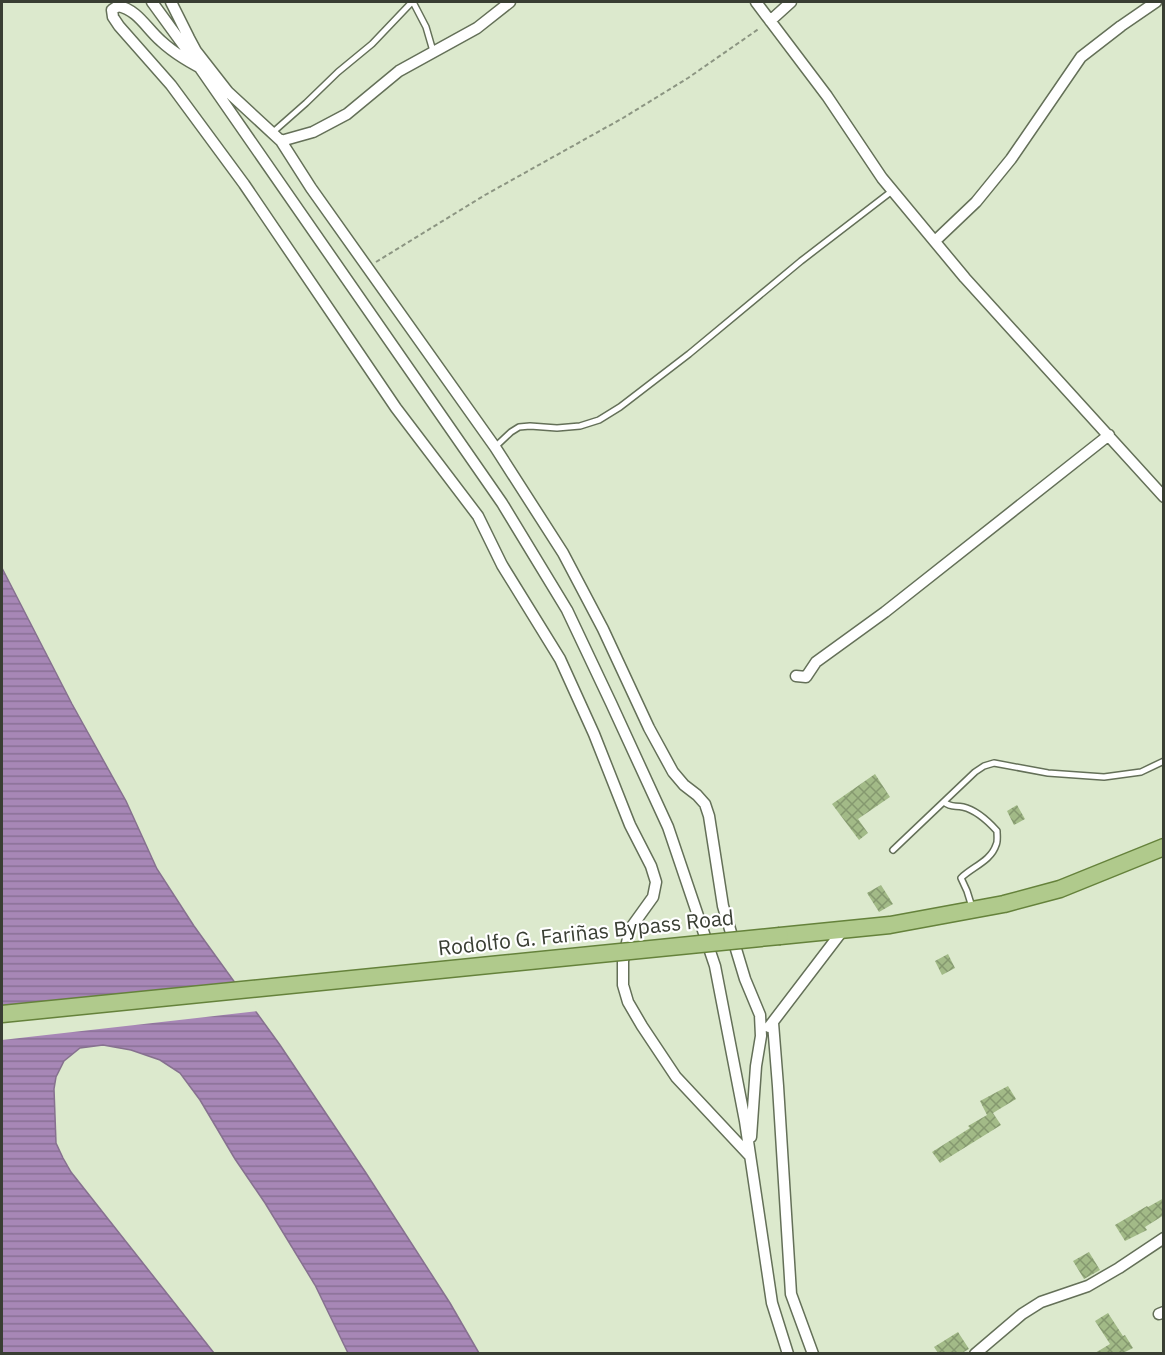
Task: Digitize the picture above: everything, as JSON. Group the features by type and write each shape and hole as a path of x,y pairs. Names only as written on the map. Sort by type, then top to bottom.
{"main road":[{"name":"Rodolfo G. Fariñas Bypass Road","path":"2,1014 890,925 1004,904 1059,889 1164,847"}],"street":[{"path":"152,2 495,493 567,610 668,827 715,966 750,1155 772,1303 788,1353"},
{"path":"171,2 189,38 213,74 228,92 281,141 311,188 495,447 563,553 603,629 649,728 674,772 684,785 698,795 705,804 723,906 746,979 760,1014 761,1036 756,1066 750,1155"},
{"path":"756,2 827,96 892,191 965,278 1164,497"},
{"path":"770,21 791,2"},
{"path":"935,241 976,202 1011,159 1081,57 1120,26 1156,2"},
{"path":"281,141 313,132 347,114 399,71 477,28 503,3"},
{"path":"213,74 187,61 159,40 132,11 118,6 112,10 113,17 119,26 171,85 244,184 396,408 478,516 502,565 560,659 656,882 653,897 630,929 623,961 623,985 628,1002 676,1077 750,1155"},
{"path":"796,676 806,677 816,662 885,612 1108,435"},
{"path":"761,1036 843,930"},
{"path":"773,1023 791,1294 813,1353"},
{"path":"975,1353 1031,1308 1041,1302 1088,1286 1164,1238"}],"lane":[{"path":"272,133 372,44 412,2 426,27 433,51"},
{"path":"495,447 519,427 580,426 599,420 613,411 892,191"},
{"path":"893,850 984,766 994,763 1048,773 1104,777 1141,772 1164,761"},
{"path":"944,802 952,807 962,806 973,812 997,831 997,845 986,860 969,870 961,878 968,891 973,910"}],"path":[{"path":"368,267 485,195 679,84 770,21"}],"shaded area":[{"path":"2,568 72,704 126,801 157,869 194,926 280,1045 366,1173 450,1303 479,1353 348,1353 315,1285 200,1100 180,1073 160,1060 131,1050 103,1045 80,1048 64,1061 56,1077 54,1089 56,1143 71,1172 214,1353 2,1353"}],"pier":[{"path":"240,984 259,1011 2,1040 2,1008"}],"building":[{"path":"875,774 890,797 858,819 868,833 859,840 832,804"},
{"path":"1017,805 1025,819 1014,825 1007,811"},
{"path":"881,885 893,904 879,912 867,893"},
{"path":"948,954 955,968 942,975 935,961"},
{"path":"1008,1086 1016,1099 993,1113 1001,1125 940,1163 932,1152 987,1115 980,1101"},
{"path":"1164,1198 1164,1215 1145,1227 1147,1230 1125,1241 1115,1225"},
{"path":"1089,1252 1100,1270 1084,1279 1073,1261"},
{"path":"1108,1313 1133,1348 1123,1353 1095,1353 1110,1344 1095,1321"},
{"path":"958,1332 969,1349 962,1353 938,1353 934,1347"}]}
